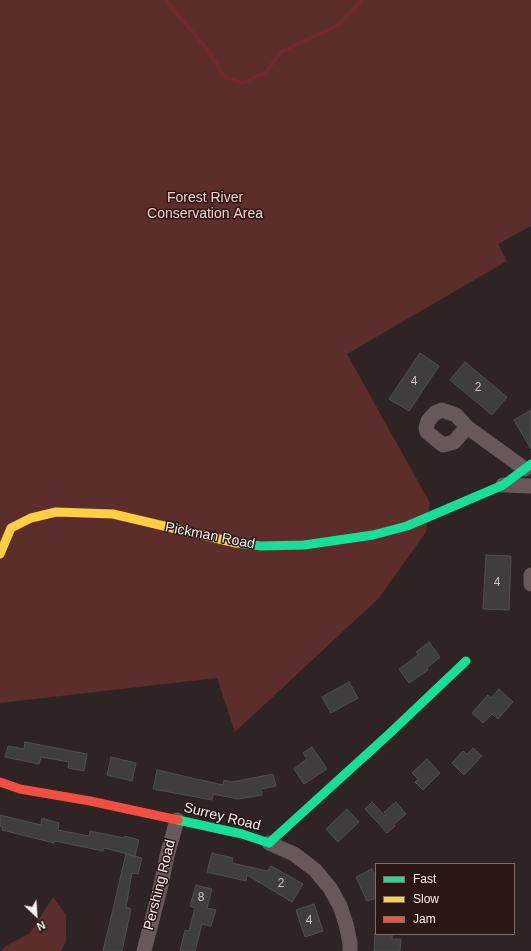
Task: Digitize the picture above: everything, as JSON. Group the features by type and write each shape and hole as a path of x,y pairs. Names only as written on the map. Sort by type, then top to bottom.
{"street":[{"path":"468,427 528,466"},
{"name":"Pickman Road","path":"0,554 11,528 31,518 56,512 113,514 229,542 261,546 304,545 373,535 407,526 503,485 528,466"},
{"name":"Pickman Road","path":"503,485 531,486"},
{"path":"531,575 531,584"},
{"name":"Surrey Road","path":"0,782 20,789 242,834 269,843 400,724 466,661"},
{"name":"Pershing Road","path":"144,951 177,820"},
{"path":"269,843 294,854 315,870 330,888 340,906 346,924 350,951"}],"green space":[{"name":"Forest River Conservation Area","path":"0,0 531,0 531,226 498,244 507,261 347,354 430,503 426,532 379,598 235,732 217,678 0,703"},
{"path":"53,897 66,915 66,942 61,951 1,951 6,946 30,933"}],"building":[{"path":"420,353 439,366 409,411 389,399"},
{"path":"465,362 507,397 492,415 450,380"},
{"path":"531,410 531,449 514,420"},
{"path":"486,555 511,556 509,610 483,609"},
{"path":"429,642 440,657 427,668 428,670 409,683 399,669 418,655 416,652"},
{"path":"349,682 358,698 331,713 322,697"},
{"path":"499,689 513,702 498,719 492,714 483,723 472,713 488,695 491,698"},
{"path":"25,742 87,754 84,771 68,768 69,762 41,757 39,764 5,757 8,746 24,749"},
{"path":"312,747 327,769 304,784 294,769 307,759 303,753"},
{"path":"473,748 482,756 464,775 452,763 463,751 467,754"},
{"path":"111,757 136,763 132,781 107,775"},
{"path":"427,759 440,773 423,790 415,782 418,779 412,773"},
{"path":"157,770 223,785 224,780 232,782 273,774 276,786 261,789 262,795 238,799 213,794 212,800 153,789"},
{"path":"372,802 385,816 386,815 384,812 396,802 406,814 393,825 395,826 387,833 365,809"},
{"path":"347,809 359,822 338,842 326,829"},
{"path":"0,815 41,825 42,818 59,823 58,830 89,836 90,831 124,838 125,836 139,840 135,856 104,848 103,851 55,841 54,843 2,830 3,827 0,826"},
{"path":"212,853 233,858 232,863 267,871 271,866 303,884 292,902 247,875 246,881 207,872"},
{"path":"126,854 142,858 138,874 132,873 126,907 131,909 122,951 103,951"},
{"path":"372,869 375,875 375,898 367,901 356,877"},
{"path":"196,885 212,889 207,908 216,910 211,926 202,924 195,951 180,951 185,930 189,931 195,908 190,906"},
{"path":"314,904 323,931 305,937 296,910"},
{"path":"375,934 392,935 392,939 401,939 400,951 374,951"}],"waterway":[{"path":"167,0 176,13 208,50 224,77 242,83 266,72 281,52 338,25 362,0"}],"traffic: fast":[{"path":"236,543 261,546 304,545 373,535 407,526 503,485 531,464"},
{"path":"178,820 242,834 269,843 389,734 466,661"}],"traffic: slow":[{"path":"0,554 11,528 31,518 56,512 113,514 236,543"}],"traffic: jam":[{"path":"0,782 20,789 90,801 178,820"}]}
